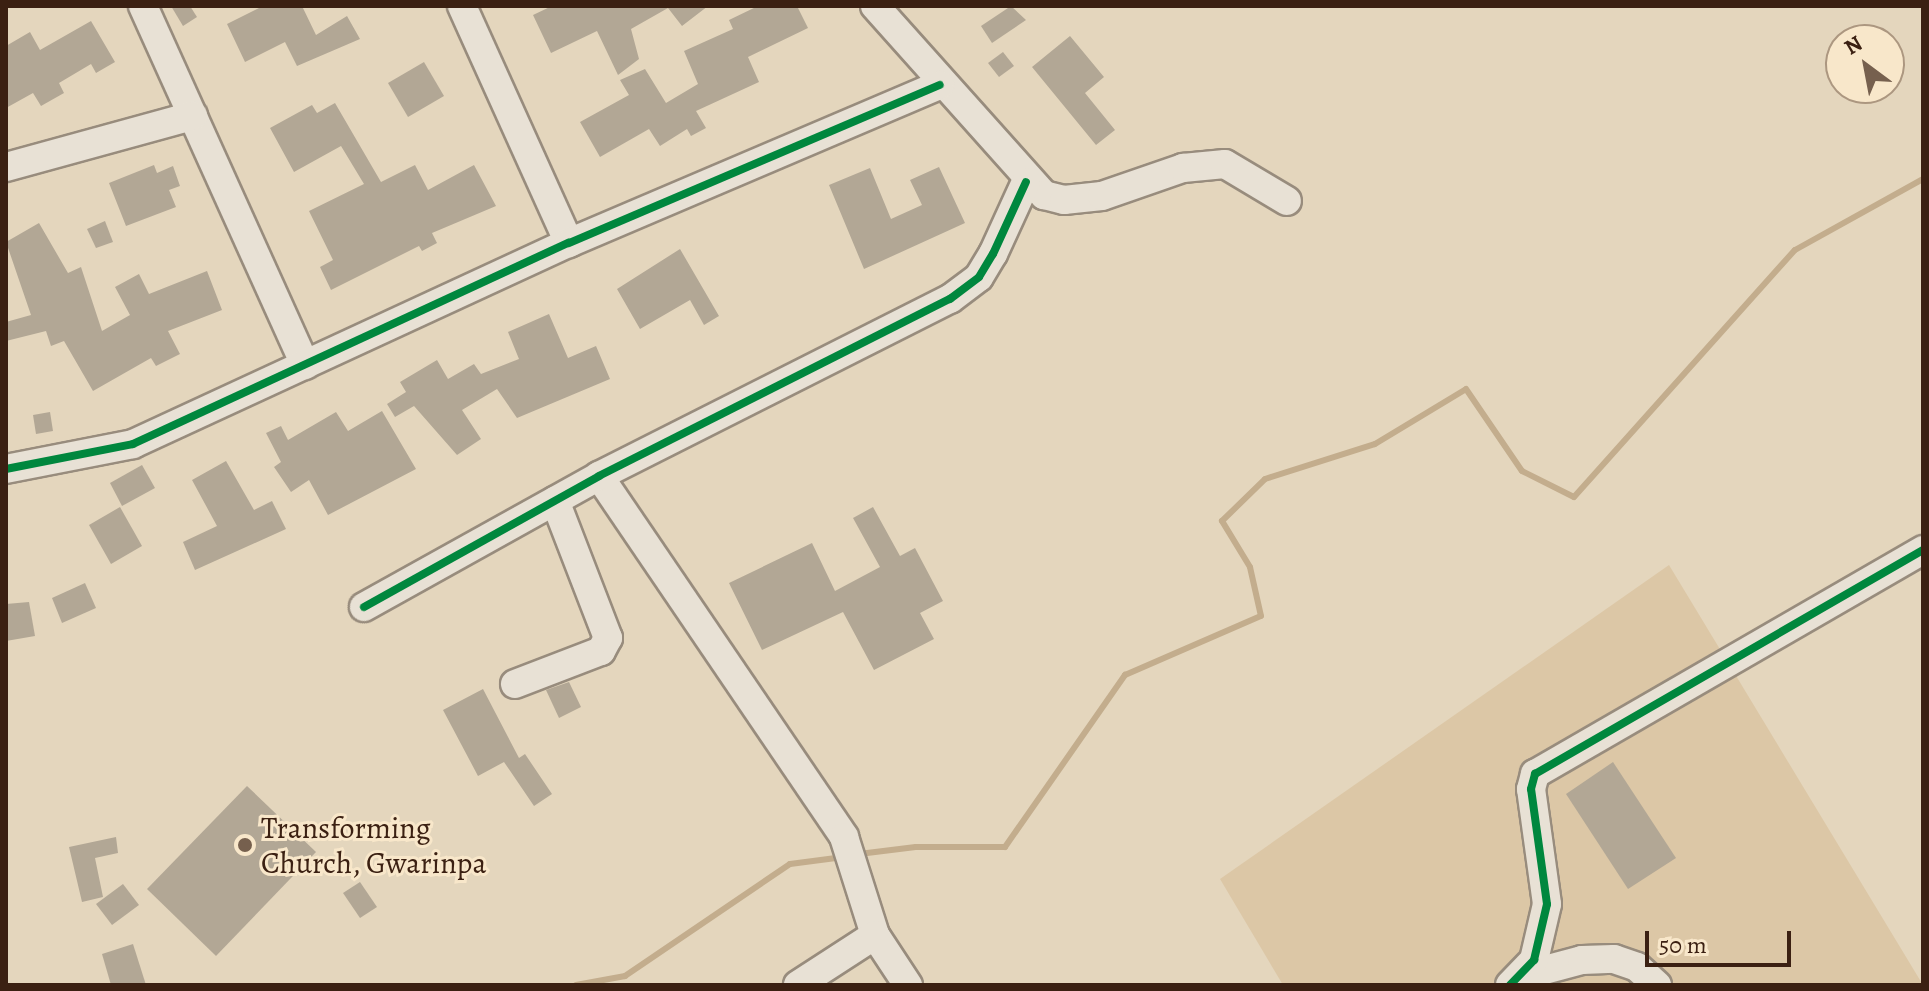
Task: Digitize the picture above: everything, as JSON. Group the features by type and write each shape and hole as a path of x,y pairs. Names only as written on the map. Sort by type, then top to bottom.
{"street":[{"path":"143,6 305,365"},
{"path":"462,6 569,243"},
{"path":"875,6 1026,182 1064,200 1102,196 1183,168 1225,164 1287,201"},
{"path":"6,469 68,462 133,444 569,243 940,85"},
{"path":"6,167 193,116"},
{"path":"364,607 599,476 950,299 986,266 1026,182"},
{"path":"599,476 844,837 871,926 908,985"},
{"path":"515,684 601,651 608,638 555,501"},
{"path":"1516,980 1543,939 1547,904 1531,789 1535,774 1923,550"},
{"path":"798,985 871,926"},
{"path":"1516,980 1582,960 1614,959 1637,967 1657,985"}],"shaded area":[{"path":"1669,565 1923,985 1283,985 1220,879"}],"building":[{"path":"171,6 190,6 197,17 183,26"},
{"path":"263,6 302,6 316,35 347,16 360,39 297,66 285,42 245,62 227,24"},
{"path":"552,6 708,6 682,26 668,8 631,29 639,59 618,75 597,31 551,53 533,15"},
{"path":"758,6 797,6 808,28 748,57 759,82 696,111 706,128 691,136 687,129 660,146 649,129 600,157 580,122 629,95 620,80 645,69 666,103 698,84 684,51 733,29 729,20"},
{"path":"1011,6 1026,20 992,43 981,26"},
{"path":"91,21 115,62 96,73 91,64 59,83 64,93 41,106 33,93 6,108 6,46 30,32 40,50"},
{"path":"1070,36 1104,77 1085,93 1115,130 1096,145 1032,67"},
{"path":"1003,52 1014,66 999,77 988,63"},
{"path":"424,62 444,96 408,117 388,83"},
{"path":"335,103 381,182 415,165 428,190 474,165 496,206 432,233 437,243 422,251 419,246 331,290 320,267 333,260 309,211 364,184 341,146 294,172 270,128 312,105 317,113"},
{"path":"154,165 157,173 173,166 180,186 169,190 176,207 126,226 109,183"},
{"path":"939,167 965,223 864,269 829,185 870,168 891,219 922,205 910,180"},
{"path":"105,221 113,242 96,248 87,229"},
{"path":"39,223 68,273 81,267 102,331 130,315 115,287 139,274 149,294 207,271 222,310 168,331 180,354 156,366 151,358 93,391 64,341 51,346 46,331 6,341 6,322 31,315 6,242"},
{"path":"680,249 719,316 704,325 690,300 640,329 617,289"},
{"path":"549,314 568,358 596,346 610,379 517,418 497,389 462,410 481,439 457,455 414,406 395,417 387,404 406,392 400,382 437,360 448,379 474,364 481,374 519,359 508,332"},
{"path":"382,411 416,469 328,515 309,480 291,492 274,467 281,462 266,433 281,426 288,440 336,412 348,431"},
{"path":"50,412 53,431 36,434 33,415"},
{"path":"226,461 254,510 272,501 286,529 195,570 183,542 217,526 192,480"},
{"path":"142,465 155,488 122,506 110,483"},
{"path":"120,507 142,546 111,564 89,525"},
{"path":"873,507 900,556 915,548 943,601 920,613 934,639 874,670 843,612 762,650 729,583 812,543 835,591 880,567 853,518"},
{"path":"85,583 96,608 62,623 52,598"},
{"path":"29,602 35,636 6,641 6,604"},
{"path":"569,682 581,707 559,718 546,690"},
{"path":"483,689 519,758 525,754 552,794 534,806 504,762 478,776 443,710"},
{"path":"1613,762 1676,858 1628,889 1566,794"},
{"path":"247,786 316,852 216,956 147,889"},
{"path":"116,837 118,853 95,858 103,897 82,902 69,847"},
{"path":"360,882 377,907 360,918 343,893"},
{"path":"123,884 139,905 112,925 96,904"},
{"path":"133,944 146,985 111,985 102,954"}],"waterway":[{"path":"859,854 916,847 1005,847 1125,675 1261,616 1250,567 1222,521 1265,479 1375,444 1466,389 1522,471 1574,497 1795,250 1923,179"},
{"path":"576,985 625,976 790,864 844,857"}],"cycle path":[{"path":"6,469 133,444 569,243 940,85"},
{"path":"364,607 599,476 950,299 979,277 1026,182"},
{"path":"1510,985 1534,960 1547,904 1531,789 1535,774 1923,550"}],"place":[{"name":"Transforming Church, Gwarinpa","path":"245,845"}]}
